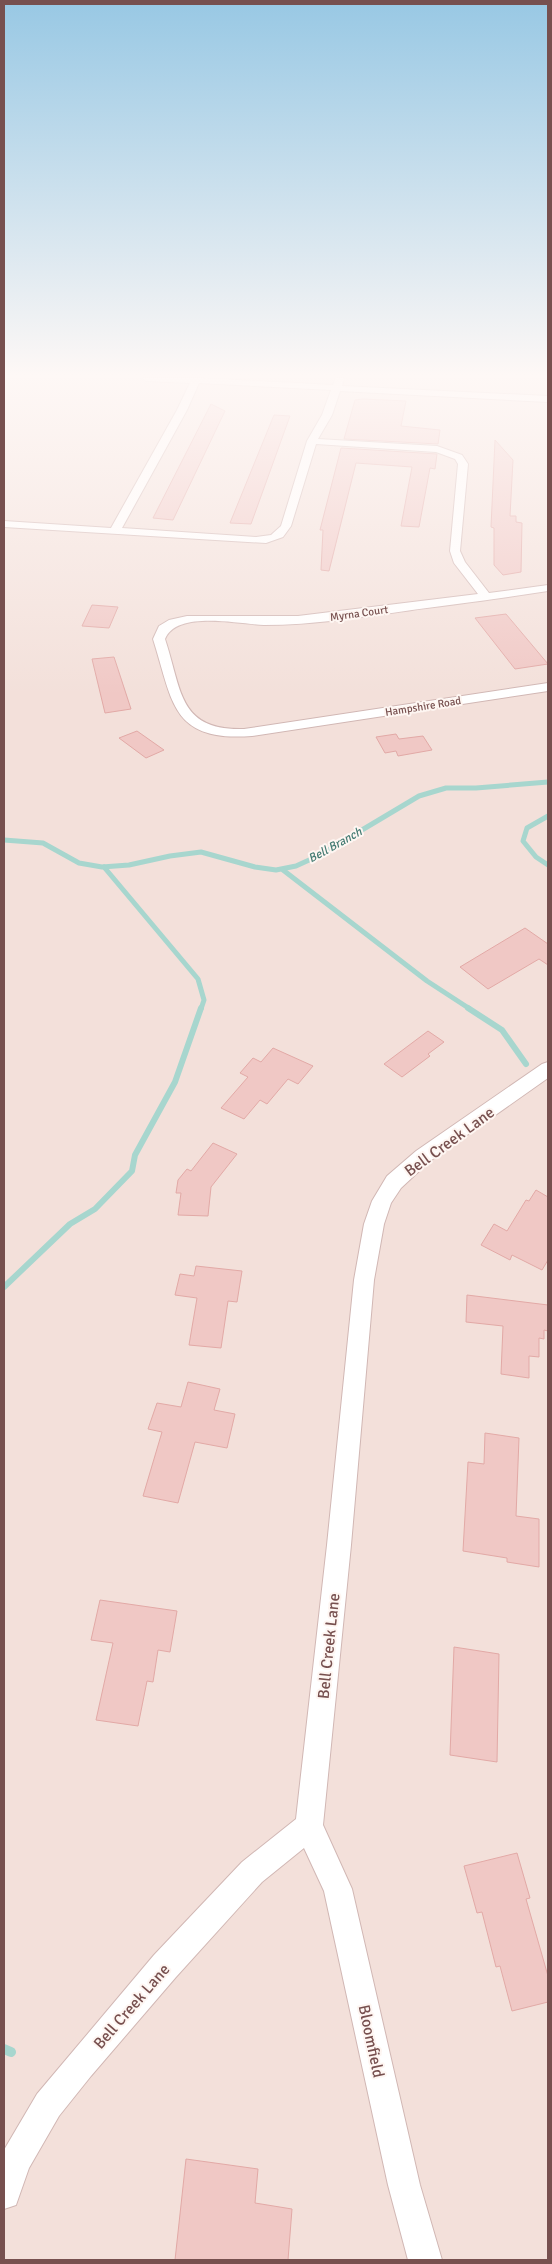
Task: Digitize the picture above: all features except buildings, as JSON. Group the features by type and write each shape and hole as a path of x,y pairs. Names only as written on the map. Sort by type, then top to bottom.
{"street":[{"path":"115,531 141,484"},
{"path":"4,524 250,540 274,538 283,532 286,526 299,484"},
{"path":"461,484 455,550 460,563 486,596"},
{"name":"Myrna Court","path":"170,624 183,619 197,618 257,621 317,619 548,588"},
{"path":"170,624 161,630 159,639 182,708 194,723 217,732 234,733 297,725"},
{"name":"Hampshire Road","path":"297,725 548,687"},
{"name":"Bell Creek Lane","path":"4,2192 16,2160 48,2105 80,2065 165,1966 252,1872 309,1826 339,1545 364,1280 374,1224 382,1201 394,1182 406,1171 423,1156 548,1070"},
{"name":"Bloomfield","path":"309,1826 338,1888 404,2186 425,2260"}],"shaded area":[{"path":"4,484 548,484 548,2260 4,2260"}],"waterway":[{"name":"Bell Branch","path":"4,840 43,843 79,863 102,867 129,865 170,856 201,852 255,867 276,870 296,866 320,855 419,796 446,788 476,788 548,782"},
{"path":"548,816 527,828 523,841 536,857 548,865"},
{"path":"104,867 198,979 204,1000 201,1009"},
{"path":"283,870 427,981 470,1009"},
{"path":"4,1287 70,1224 95,1209 132,1171 135,1155 175,1082 201,1008"},
{"path":"468,1008 502,1030 526,1064"},
{"path":"4,2049 11,2052"}]}
